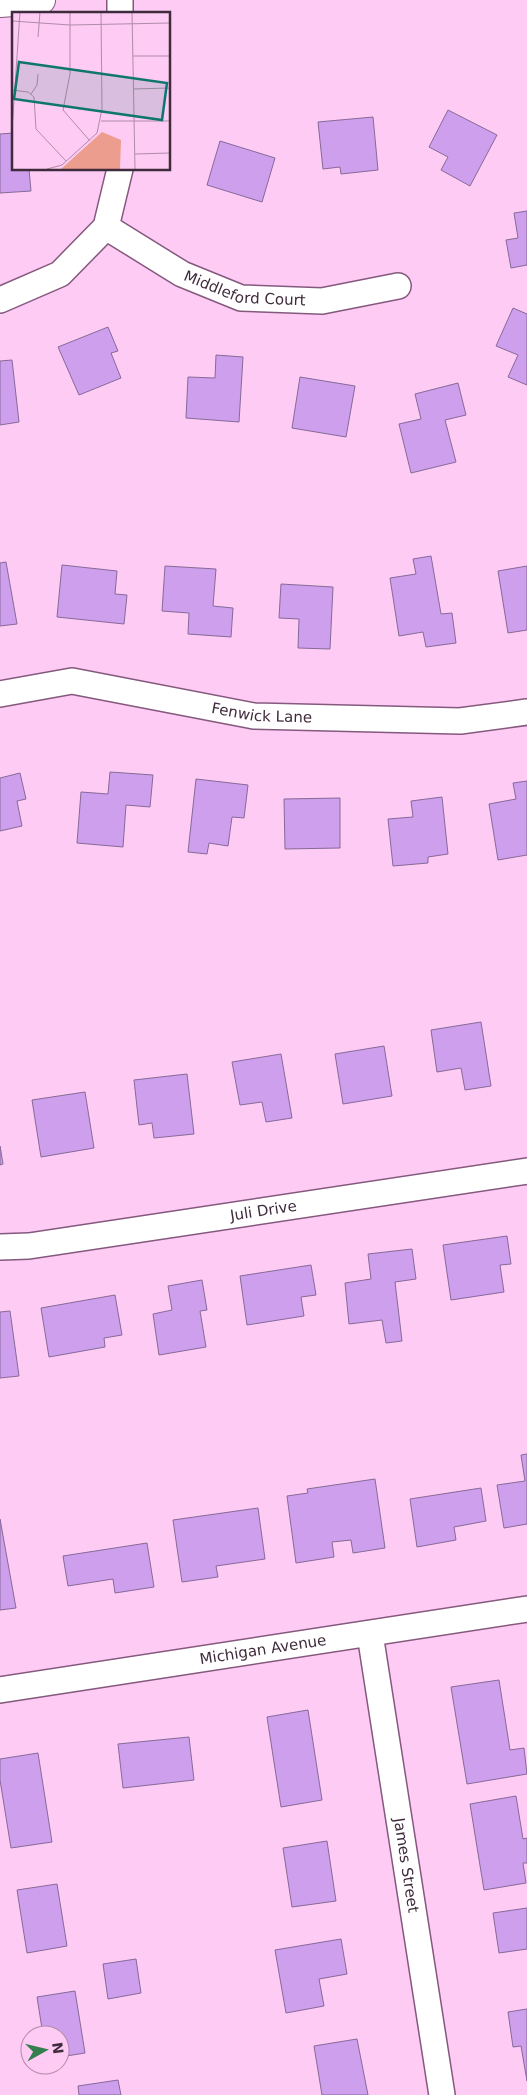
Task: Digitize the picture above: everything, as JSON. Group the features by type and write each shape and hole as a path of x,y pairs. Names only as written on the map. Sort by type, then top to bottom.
{"main road":[{"path":"0,3 41,0"}],"street":[{"path":"0,300 60,274 106,227 120,170"},
{"name":"Middleford Court","path":"106,227 182,274 241,298 322,301 398,286"},
{"name":"Fenwick Lane","path":"0,694 72,681 254,716 460,721 527,712"},
{"name":"Juli Drive","path":"0,1246 39,1244 527,1171"},
{"name":"Michigan Avenue","path":"0,1690 527,1609"},
{"name":"James Street","path":"370,1634 442,2095"}],"building":[{"path":"448,110 497,135 470,186 441,170 448,157 429,147"},
{"path":"373,117 378,170 341,174 340,167 323,169 318,122"},
{"path":"12,133 12,170 29,170 31,191 0,193 0,134"},
{"path":"220,141 275,158 262,202 207,185"},
{"path":"527,211 527,265 511,268 506,240 518,238 514,213"},
{"path":"513,308 527,314 527,385 508,377 518,355 496,346"},
{"path":"108,327 118,351 111,353 121,378 79,395 58,347"},
{"path":"216,355 243,357 239,422 186,418 188,377 215,378"},
{"path":"12,360 19,422 0,425 0,361"},
{"path":"300,377 355,386 346,437 292,428"},
{"path":"458,383 466,415 445,420 456,462 411,473 399,424 421,419 415,394"},
{"path":"431,556 441,614 452,613 456,643 426,647 423,632 399,636 390,578 416,574 413,559"},
{"path":"6,562 17,624 0,626 0,563"},
{"path":"62,565 117,571 115,594 127,595 124,624 57,617"},
{"path":"165,566 216,569 213,606 233,608 231,637 188,634 189,613 162,611"},
{"path":"527,566 527,630 508,633 498,571"},
{"path":"281,584 333,587 330,649 298,648 299,619 279,618"},
{"path":"110,772 153,775 150,807 126,805 123,847 77,843 81,792 108,794"},
{"path":"20,773 26,799 17,801 22,826 0,831 0,778"},
{"path":"196,779 248,785 244,818 232,817 228,846 209,843 207,854 188,852"},
{"path":"527,781 527,855 498,860 489,804 516,799 513,783"},
{"path":"442,797 448,854 428,857 428,863 393,866 388,819 413,817 411,801"},
{"path":"340,798 340,848 285,849 284,799"},
{"path":"481,1022 491,1086 465,1090 461,1068 437,1072 431,1030"},
{"path":"384,1046 392,1096 343,1104 335,1054"},
{"path":"281,1054 292,1118 266,1122 262,1102 240,1105 232,1062"},
{"path":"187,1074 194,1134 154,1138 152,1123 139,1125 134,1080"},
{"path":"85,1092 94,1148 41,1157 32,1100"},
{"path":"0,1146 3,1164 0,1165"},
{"path":"507,1236 511,1264 500,1265 504,1292 451,1300 443,1245"},
{"path":"412,1249 416,1279 395,1282 402,1341 386,1343 382,1320 349,1324 345,1283 371,1279 368,1254"},
{"path":"311,1265 316,1295 301,1297 304,1316 247,1325 240,1276"},
{"path":"202,1280 207,1310 200,1311 206,1347 159,1355 153,1314 172,1310 168,1286"},
{"path":"115,1295 122,1335 104,1338 105,1347 49,1357 41,1308"},
{"path":"10,1311 19,1376 0,1378 0,1312"},
{"path":"527,1454 527,1524 504,1528 497,1485 525,1481 521,1455"},
{"path":"375,1479 385,1548 353,1553 351,1540 332,1542 334,1557 296,1563 287,1496 308,1493 307,1489"},
{"path":"481,1488 486,1521 454,1527 456,1540 417,1547 410,1499"},
{"path":"258,1508 265,1559 216,1566 218,1577 182,1582 173,1520"},
{"path":"0,1519 16,1608 0,1610"},
{"path":"147,1543 154,1587 115,1593 113,1579 68,1586 63,1556"},
{"path":"499,1680 510,1750 524,1748 527,1774 467,1784 451,1687"},
{"path":"308,1710 322,1800 281,1807 267,1717"},
{"path":"189,1737 194,1780 123,1788 118,1744"},
{"path":"38,1753 52,1842 11,1848 0,1780 0,1759"},
{"path":"516,1796 523,1839 527,1838 527,1863 523,1863 526,1883 484,1890 470,1804"},
{"path":"327,1841 336,1901 292,1907 283,1848"},
{"path":"57,1884 67,1946 27,1953 17,1890"},
{"path":"527,1908 527,1949 499,1953 493,1913"},
{"path":"341,1939 347,1974 319,1979 324,2006 286,2013 275,1950"},
{"path":"136,1959 141,1993 108,1999 103,1964"},
{"path":"75,1991 85,2053 70,2055 70,2025 41,2025 37,1997"},
{"path":"527,2009 527,2081 521,2046 513,2047 508,2012"},
{"path":"357,2039 368,2095 322,2095 314,2046"},
{"path":"118,2080 121,2095 79,2095 78,2086"}]}
